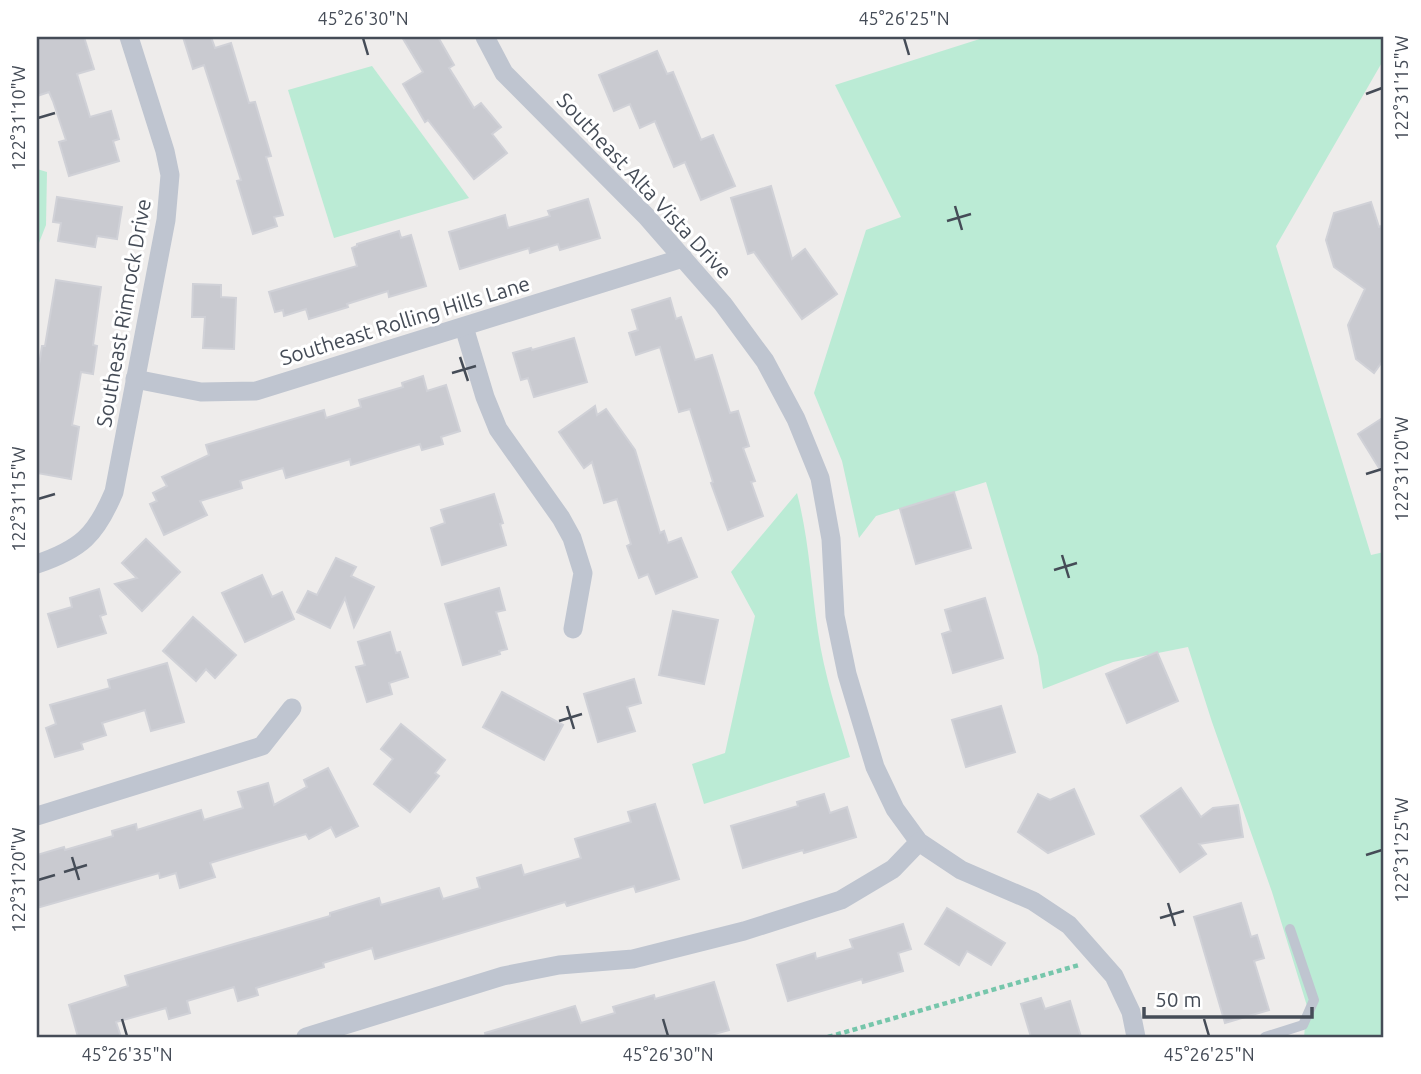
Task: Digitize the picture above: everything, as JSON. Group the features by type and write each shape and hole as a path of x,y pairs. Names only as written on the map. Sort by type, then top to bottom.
{"street":[{"name":"Southeast Rimrock Drive","path":"37,564 61,556 79,545 103,518 114,492 166,220 170,174 129,37"},
{"name":"Southeast Alta Vista Drive","path":"485,37 504,73 646,216 723,304 765,360 796,419 820,478 831,539 835,616 847,674 875,767 895,809 919,842"},
{"name":"Southeast Rolling Hills Lane","path":"135,379 201,392 256,391 683,258"},
{"path":"464,327 485,397 498,429 561,518 572,538 583,573 573,629"},
{"path":"37,816 262,746 292,708"},
{"path":"306,1037 503,976 559,965 633,959 744,931 841,901 893,869 919,842 961,870 1033,901 1069,925 1114,976 1131,1012 1136,1037"}],"lane":[{"path":"1265,1037 1303,1025 1314,1000 1290,929"}],"path":[{"path":"828,1037 1100,959"}],"green space":[{"path":"986,37 1384,37 1384,59 1276,246 1371,555 1384,552 1384,1037 1304,1037 1307,1006 1272,892 1188,647 1113,662 1043,689 1038,656 986,482 876,516 859,538 842,461 814,393 866,230 901,217 835,85"},
{"path":"372,66 469,198 334,238 288,90"},
{"path":"37,169 47,172 46,225 37,248"},
{"path":"797,493 821,648 850,757 704,804 692,764 725,753 755,616 731,572"}],"building":[{"path":"37,37 84,37 94,69 77,74 90,117 111,111 119,139 113,141 119,161 69,176 59,142 66,140 53,101 49,92 37,96"},
{"path":"183,37 211,37 215,48 231,43 249,103 255,102 271,156 266,157 283,215 274,217 277,226 253,234 237,181 241,180 204,65 193,69"},
{"path":"402,37 438,37 454,65 449,68 474,108 481,103 501,127 492,134 507,153 474,179 428,120 425,122 403,84 423,72"},
{"path":"657,51 667,74 673,72 701,140 713,135 735,186 701,200 685,162 674,167 655,121 640,128 630,104 614,111 599,75"},
{"path":"771,186 792,259 805,249 837,294 802,319 754,252 748,254 731,198"},
{"path":"57,197 122,207 117,239 97,236 95,247 58,241 61,223 53,222"},
{"path":"588,199 600,238 560,250 558,244 530,253 529,248 460,269 449,232 505,215 508,228 550,216 548,211"},
{"path":"1371,202 1379,227 1384,225 1384,359 1374,373 1356,359 1348,325 1365,289 1334,267 1326,240 1334,213"},
{"path":"399,231 401,238 411,235 426,286 389,297 388,291 309,319 306,309 284,316 283,310 275,312 269,292 357,266 352,248"},
{"path":"56,280 101,287 93,345 97,346 93,374 81,372 72,425 79,427 71,479 37,473 37,377"},
{"path":"193,284 221,285 221,297 236,298 234,349 203,348 205,317 192,317"},
{"path":"670,298 676,319 681,317 695,360 712,355 730,413 738,411 749,446 743,448 755,481 751,482 763,516 728,530 711,483 713,482 690,409 679,412 660,347 636,355 629,333 638,330 632,310"},
{"path":"574,338 587,382 534,397 528,378 521,380 513,353"},
{"path":"423,376 427,391 446,385 460,431 441,437 443,444 422,450 420,444 351,465 350,459 286,478 283,468 240,481 242,488 200,501 207,515 164,535 150,504 157,501 153,493 167,486 162,477 209,455 206,445 324,410 326,418 361,407 359,400 403,387 402,383"},
{"path":"595,406 597,415 606,409 635,450 660,533 664,531 668,543 681,538 697,577 656,594 648,574 639,578 627,546 631,544 617,499 604,503 592,462 584,468 559,432"},
{"path":"1384,417 1384,476 1358,434"},
{"path":"954,492 971,548 916,564 900,509"},
{"path":"494,494 503,523 500,524 506,545 442,565 431,528 445,523 441,510"},
{"path":"146,539 180,572 142,611 115,584 137,578 122,563"},
{"path":"336,558 356,567 351,576 374,587 354,627 345,598 330,628 297,612 308,591 317,595"},
{"path":"262,575 272,597 282,592 294,619 245,642 222,593"},
{"path":"499,588 505,610 496,612 507,649 499,651 500,654 463,665 445,604"},
{"path":"99,589 106,614 100,616 106,633 58,647 48,614 72,607 70,598"},
{"path":"985,598 1003,658 953,673 942,634 951,631 945,610"},
{"path":"673,611 718,620 704,684 659,675"},
{"path":"193,617 236,655 215,678 206,669 196,681 163,651"},
{"path":"390,632 396,653 400,652 408,677 389,683 392,694 367,702 356,667 365,665 358,642"},
{"path":"1157,652 1178,701 1127,723 1106,674"},
{"path":"167,663 184,722 151,731 145,710 102,723 106,735 81,743 83,749 55,757 46,728 56,724 50,705 110,688 108,680"},
{"path":"634,679 641,703 627,707 635,731 598,742 584,694"},
{"path":"502,692 563,725 544,760 483,727"},
{"path":"1001,706 1015,752 966,767 952,720"},
{"path":"401,724 445,760 435,773 439,776 410,812 374,784 393,759 381,749"},
{"path":"328,768 358,826 336,837 331,827 309,839 306,834 210,863 215,877 180,888 176,873 160,878 159,873 37,908 37,855 113,836 112,831 136,824 137,830 201,810 204,820 243,808 238,792 268,783 274,805 307,787 304,780"},
{"path":"1181,788 1201,817 1213,808 1238,805 1243,837 1199,844 1206,854 1180,872 1141,816"},
{"path":"1074,789 1094,834 1048,853 1018,832 1038,794 1050,800"},
{"path":"824,794 830,813 847,807 856,837 743,868 731,826 798,806 797,802"},
{"path":"655,804 679,879 636,892 634,886 567,906 565,902 375,959 372,948 323,963 324,967 256,988 258,995 238,1001 234,987 187,1001 190,1013 169,1019 166,1008 116,1022 121,1037 78,1037 69,1005 128,986 125,976 330,916 330,913 379,898 381,905 439,888 443,899 480,888 477,878 521,865 524,875 581,858 575,839 631,822 628,812"},
{"path":"1241,903 1251,937 1257,935 1264,958 1254,961 1269,1010 1225,1023 1194,917"},
{"path":"947,908 1005,943 991,965 967,951 959,965 925,944"},
{"path":"903,924 911,949 898,953 903,971 863,983 862,979 788,1001 777,965 815,953 816,959 853,948 850,940"},
{"path":"714,982 729,1030 704,1037 486,1037 485,1033 575,1006 581,1023 615,1013 613,1007 654,995 655,999"},
{"path":"1041,998 1045,1009 1070,1001 1081,1037 1031,1037 1021,1004"}]}
